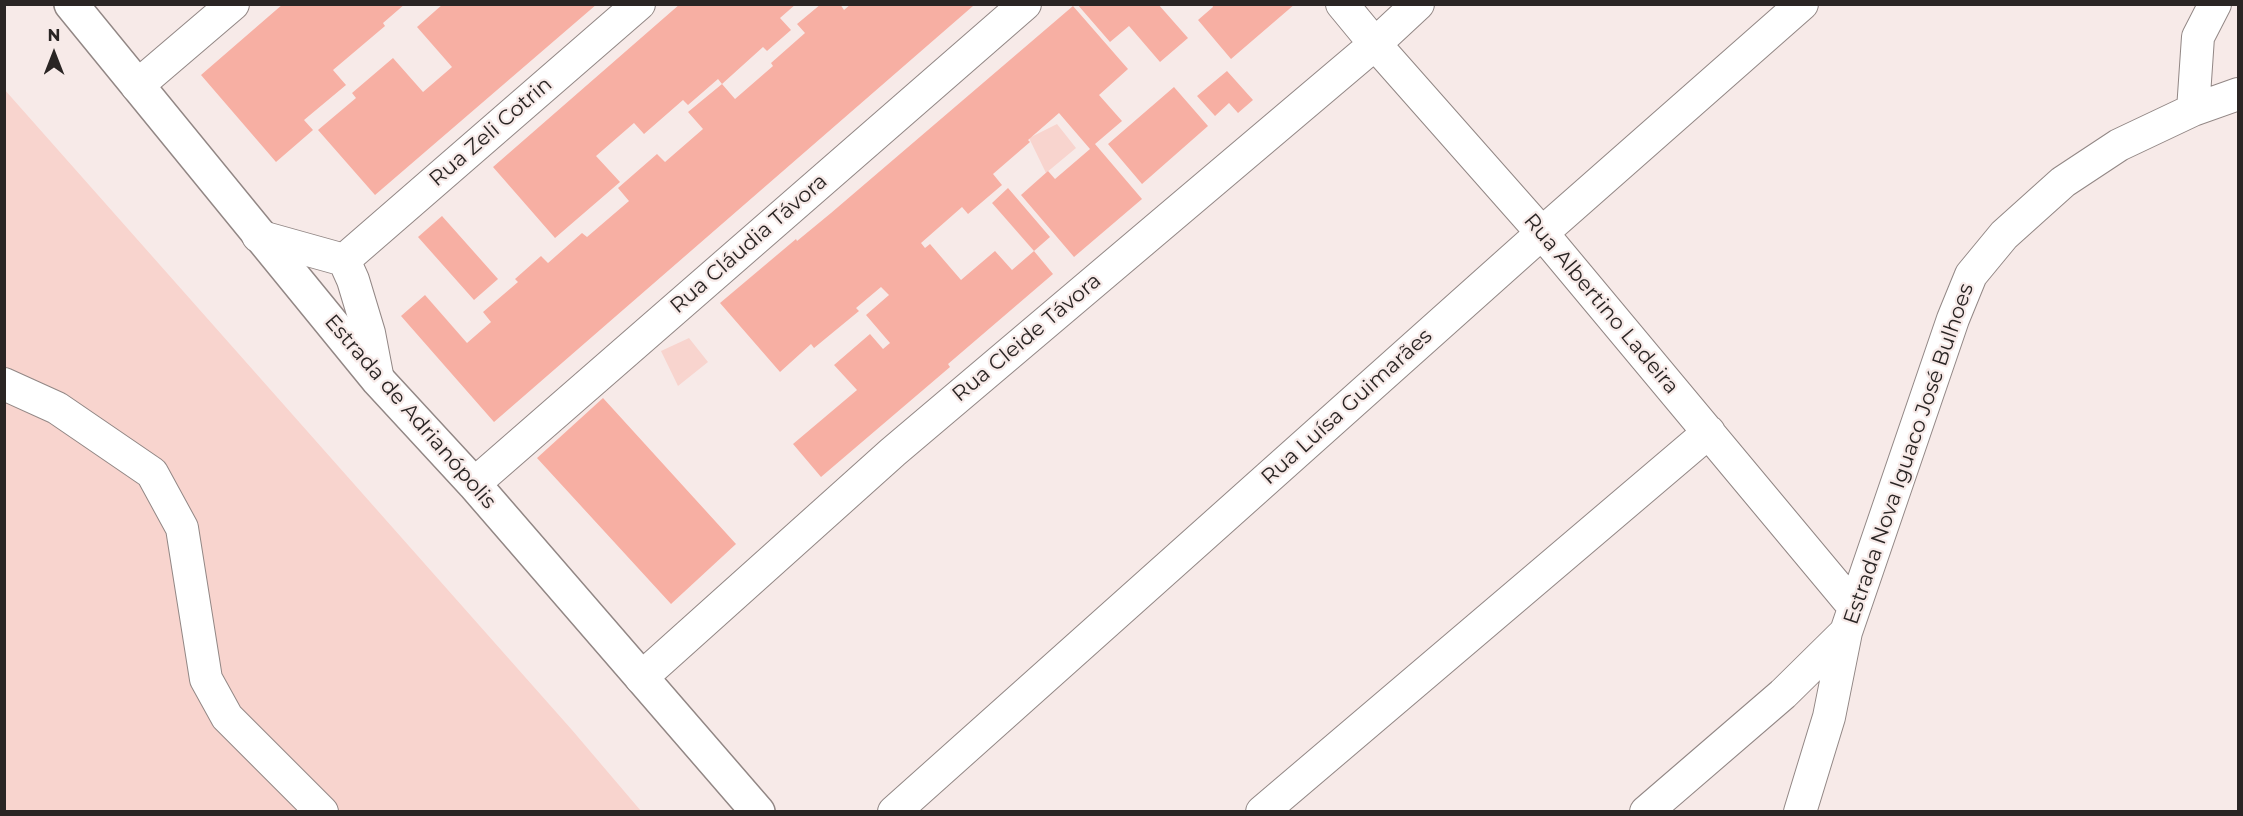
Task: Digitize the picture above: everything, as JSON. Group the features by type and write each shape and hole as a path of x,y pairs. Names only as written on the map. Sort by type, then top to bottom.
{"main road":[{"name":"Estrada de Adrianópolis","path":"71,4 258,236 378,380 474,484 758,812"}],"street":[{"path":"137,86 233,4"},
{"name":"Rua Zeli Cotrin","path":"344,260 639,4"},
{"name":"Rua Cláudia Távora","path":"474,484 1025,4"},
{"name":"Rua Albertino Ladeira","path":"1342,4 1374,44 1542,233 1709,432 1850,619"},
{"name":"Rua Cleide Távora","path":"641,678 893,452 1374,44 1418,4"},
{"name":"Rua Luísa Guimarães","path":"894,812 1802,4"},
{"path":"2193,110 2198,37 2215,4"},
{"name":"Estrada Nova Iguaco José Bulhoes","path":"1800,812 1829,717 1850,619 1953,319 1971,275 2004,235 2063,182 2119,145 2193,110 2238,94"},
{"path":"258,236 344,260 353,280 369,333 378,380"},
{"path":"4,384 57,408 152,473 182,528 206,679 227,717 322,812"},
{"path":"1262,812 1709,432"},
{"path":"1646,812 1783,694 1850,619"},
{"path":"1783,694 1801,700 1829,717"}],"shaded area":[{"path":"4,89 572,730 641,811 5,811"},
{"path":"1057,124 1076,148 1046,173 1029,138"},
{"path":"689,338 708,362 678,386 661,351"}],"building":[{"path":"283,4 405,4 383,23 385,26 333,70 346,85 304,120 313,130 276,162 201,75"},
{"path":"443,4 597,4 375,195 318,130 356,98 352,93 393,58 423,92 452,67 417,27"},
{"path":"680,4 796,4 780,18 791,30 767,51 763,47 722,84 718,79 688,105 683,100 644,134 634,123 596,156 620,182 555,238 493,167"},
{"path":"821,4 840,4 844,10 851,4 973,6 494,422 401,316 425,295 467,343 491,322 483,312 518,282 515,279 541,256 548,263 582,233 587,237 629,201 618,188 657,154 665,162 703,129 688,112 722,84 735,99 773,66 771,63 805,33 797,24"},
{"path":"1077,4 1158,4 1188,38 1160,62 1129,26 1110,42"},
{"path":"1212,4 1295,4 1231,59 1198,20 1213,7"},
{"path":"1073,6 1128,69 1099,95 1122,121 1095,144 1142,199 1074,257 1021,195 1048,171 1055,179 1090,149 1059,113 993,174 1002,185 968,214 962,207 921,243 925,248 930,244 961,280 995,251 1012,270 1034,251 1053,274 948,364 950,367 821,477 793,444 857,390 834,365 870,334 883,349 890,343 866,315 889,295 881,287 856,308 859,311 814,348 811,344 780,372 720,303 796,239 797,241 831,213"},
{"path":"1227,71 1253,100 1238,113 1229,103 1215,116 1197,96"},
{"path":"1174,87 1208,126 1142,184 1108,144"},
{"path":"1008,188 1050,237 1034,251 992,203"},
{"path":"442,216 498,279 474,300 418,237"},
{"path":"603,398 736,544 671,604 537,458"}]}
